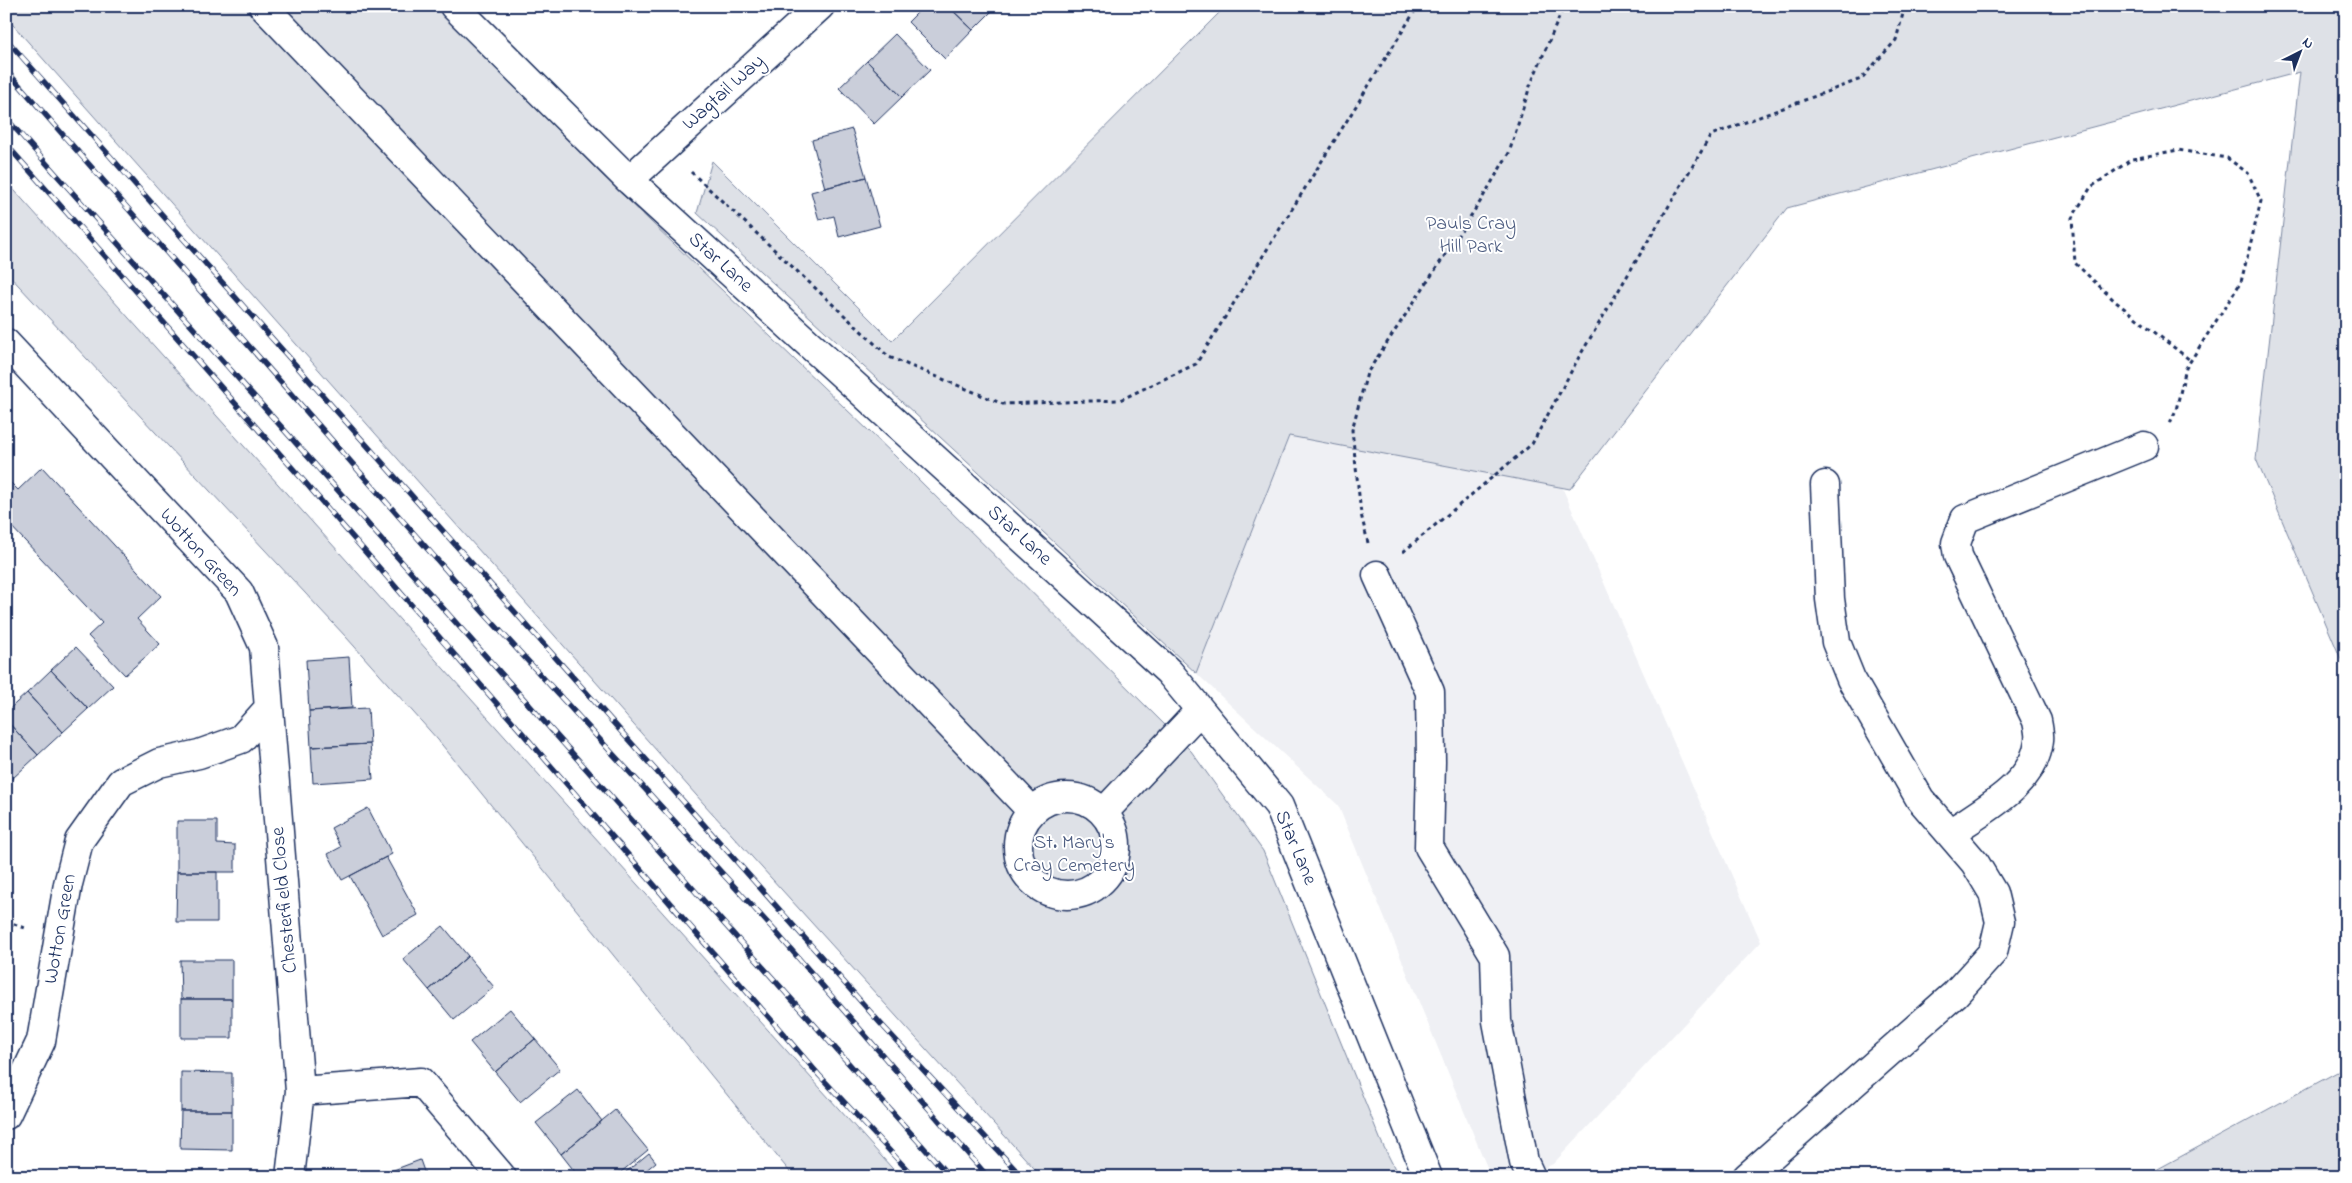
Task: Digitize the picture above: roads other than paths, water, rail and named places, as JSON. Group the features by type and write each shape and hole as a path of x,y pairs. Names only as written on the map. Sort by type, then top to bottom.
{"street":[{"path":"263,6 1032,811"},
{"name":"Star Lane","path":"454,6 629,180 1169,672 1279,806 1428,1177"},
{"name":"Wagtail Way","path":"629,180 820,6"},
{"name":"Wotton Green","path":"6,1115 41,1041 68,884 79,841 121,782 159,763 199,754 241,739 269,708 264,647 239,592 10,353"},
{"path":"1950,833 2010,791 2029,769 2036,755 2040,739 2033,712 1958,556 1956,542 1965,519 2144,446"},
{"path":"1747,1177 1954,994 1993,952 2000,922 1993,893 1975,863 1920,799 1851,679 1836,642 1830,599 1825,485"},
{"path":"1376,575 1430,692 1429,847 1495,956 1497,1021 1524,1162 1532,1177"},
{"name":"Chesterfield Close","path":"269,708 300,1091 290,1177"},
{"path":"1104,812 1200,710"},
{"path":"1060,797 1076,797 1091,803 1104,812 1113,826 1117,842 1116,859 1109,874 1098,886 1083,893 1067,896 1050,893 1036,885 1025,872 1018,857 1018,840 1022,824 1032,811 1045,802 1060,797"},
{"path":"300,1091 421,1082 502,1177"}],"railway":[{"path":"6,39 881,1024 1022,1177"},
{"path":"6,70 483,612 775,931 988,1177"},
{"path":"6,118 950,1177"},
{"path":"6,144 303,480 819,1075 914,1177"}],"park label":[{"name":"Pauls Cray Hill Park","path":"1471,236"},
{"name":"St. Mary's Cray Cemetery","path":"1074,854"}]}
